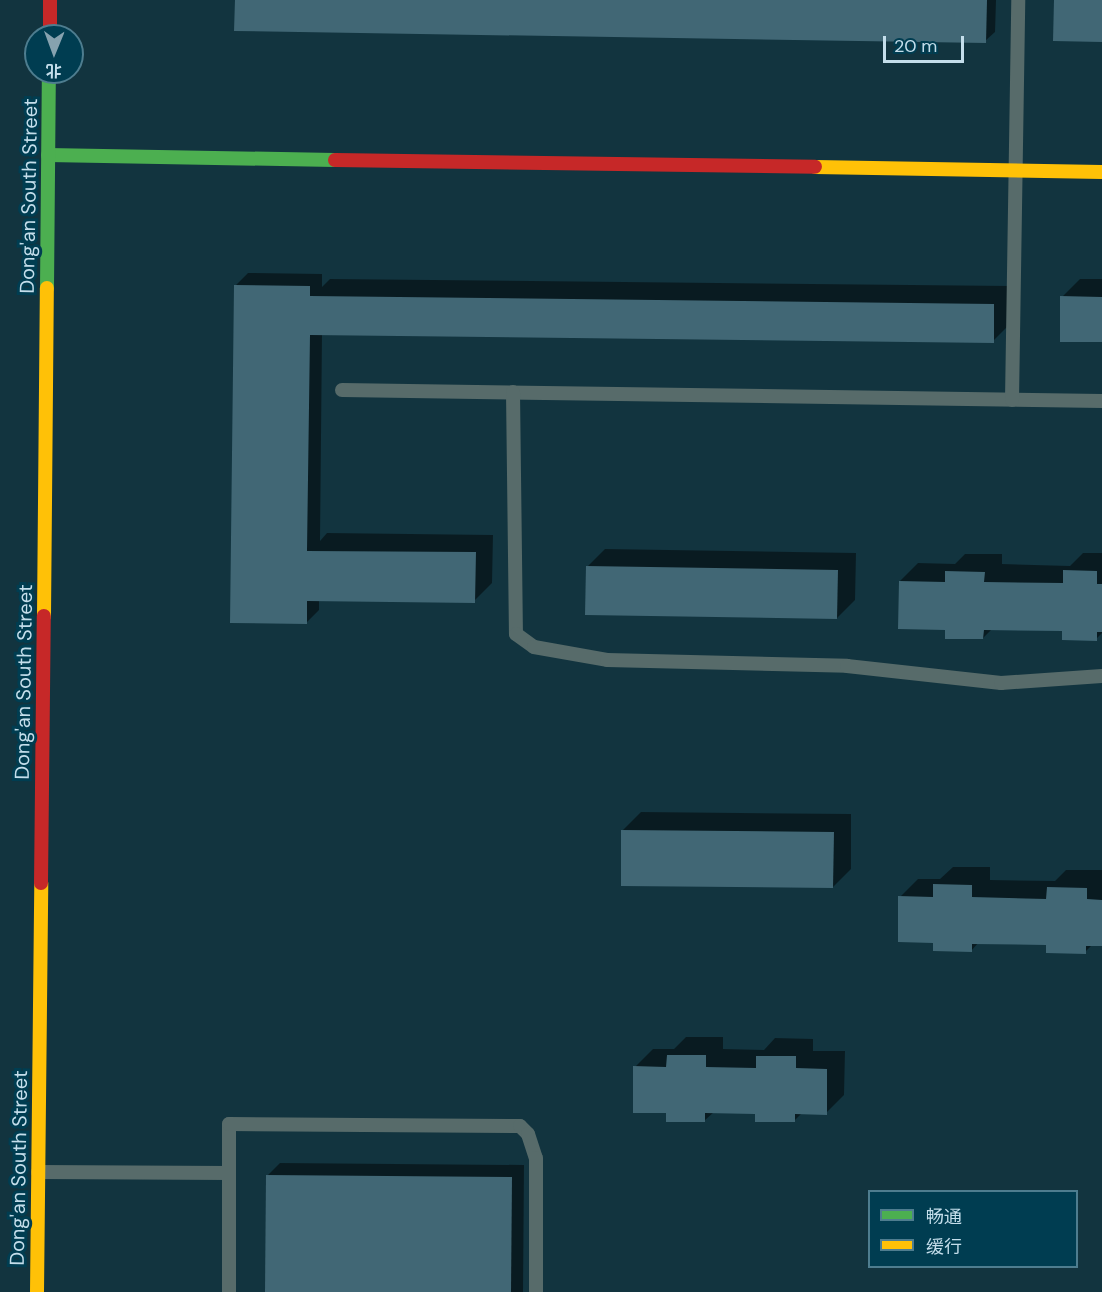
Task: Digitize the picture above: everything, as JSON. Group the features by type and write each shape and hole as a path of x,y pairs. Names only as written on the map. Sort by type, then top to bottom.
{"main road":[{"path":"50,0 50,24"},
{"name":"Dong'an South Street","path":"37,1292 49,84"},
{"path":"48,154 1102,172"}],"lane":[{"path":"1012,400 1018,0"},
{"path":"342,390 1102,401"},
{"path":"513,392 516,634 534,647 607,660 846,666 1001,683 1102,675"},
{"path":"229,1292 230,1124 520,1126 528,1134 536,1158 536,1292"},
{"path":"38,1172 229,1173"}],"building":[{"path":"235,0 987,0 986,43 234,31"},
{"path":"1054,0 1102,0 1102,42 1053,41"},
{"path":"234,285 310,286 310,296 994,304 994,343 310,335 307,551 476,552 475,603 307,601 307,624 230,623"},
{"path":"1060,296 1102,297 1102,342 1060,342"},
{"path":"586,566 838,570 837,619 585,615"},
{"path":"1063,570 1097,571 1097,584 1102,584 1102,632 1097,632 1097,641 1062,640 1062,631 984,630 983,639 945,639 945,630 898,629 899,581 945,582 945,571 985,572 984,582 1063,583"},
{"path":"621,830 834,832 833,888 621,886"},
{"path":"933,884 972,885 972,897 1046,899 1047,887 1087,888 1087,899 1102,900 1102,946 1086,946 1086,954 1046,953 1046,945 972,944 972,952 933,951 933,943 898,942 898,896 933,897"},
{"path":"667,1055 706,1055 706,1067 756,1068 756,1056 796,1056 796,1068 827,1069 827,1115 795,1114 795,1122 755,1122 755,1114 705,1113 705,1122 666,1122 666,1113 633,1113 633,1066 666,1067"},
{"path":"266,1175 512,1177 511,1292 265,1292"}],"traffic: fast":[{"path":"47,288 49,84"},
{"path":"48,155 335,160"}],"traffic: slow":[{"path":"815,167 1102,172"},
{"path":"44,616 47,288"},
{"path":"37,1292 41,883"}],"traffic: jam":[{"path":"50,0 50,24"},
{"path":"335,160 815,167"},
{"path":"41,883 44,616"}]}
